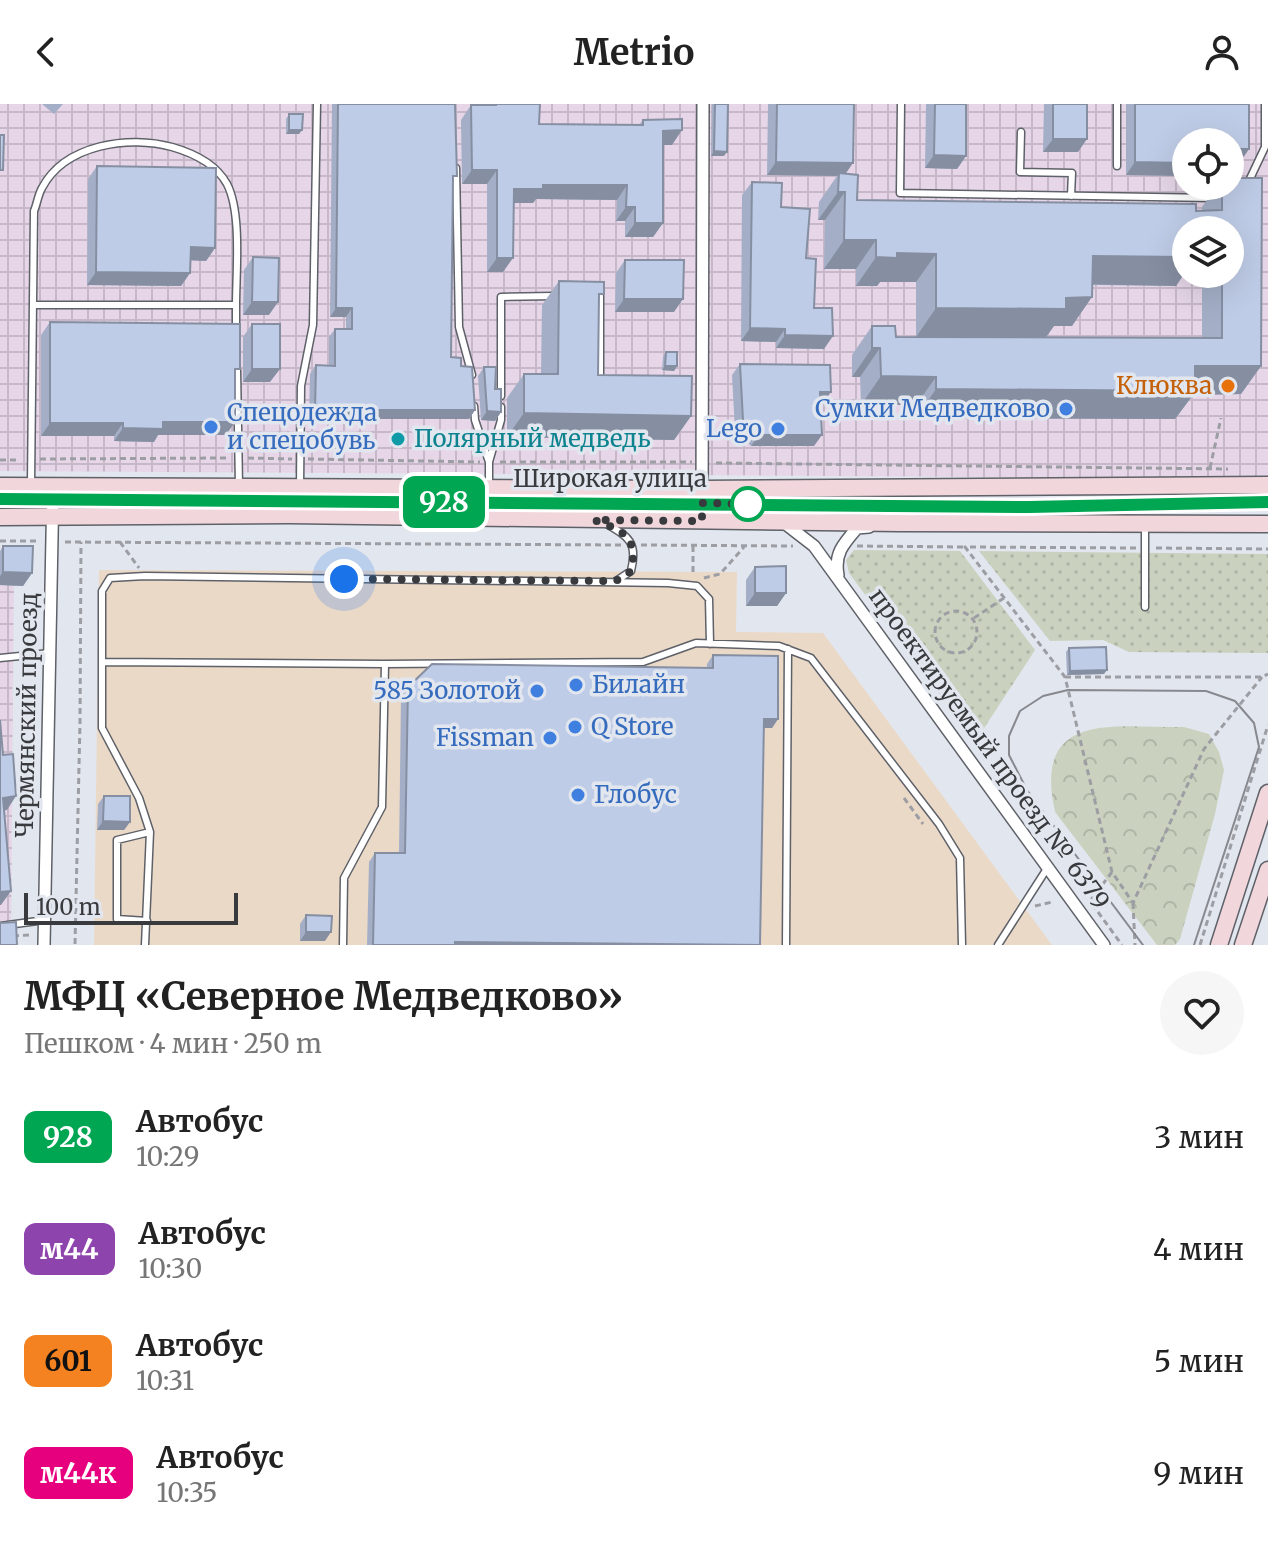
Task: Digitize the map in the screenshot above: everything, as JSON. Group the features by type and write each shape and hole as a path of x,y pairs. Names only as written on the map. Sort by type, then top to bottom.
{"main road":[{"name":"Широкая улица","path":"0,486 31,485 52,493 239,486 489,488 703,504 1268,485"},
{"name":"Широкая улица","path":"0,517 289,515 594,520 703,504 783,521 1268,524"},
{"path":"1219,945 1268,793"},
{"path":"1243,945 1268,870"}],"street":[{"path":"703,104 703,504"},
{"name":"Чермянский проезд","path":"44,945 52,493"},
{"name":"проектируемый проезд № 6379","path":"783,521 814,546 1104,945"},
{"name":"проектируемый проезд № 6379","path":"839,580 835,560 841,546 857,528 899,523"}],"lane":[{"path":"300,486 302,379 313,325 317,104"},
{"path":"901,104 900,193 1172,197"},
{"path":"1117,104 1117,166"},
{"path":"1244,189 1265,147 1265,104"},
{"path":"1021,132 1020,172 1072,173 1071,196"},
{"path":"31,485 34,211 42,187 57,170 90,149 115,142 137,141 184,150 211,165 227,184 234,208 236,333"},
{"path":"456,152 459,327 472,374 473,390"},
{"path":"489,488 489,462 501,420 501,297 558,296"},
{"path":"586,296 600,296 600,383 614,383"},
{"path":"33,305 236,305"},
{"path":"237,361 239,486"},
{"path":"474,405 475,420 489,462"},
{"name":"Широкая улица","path":"0,499 52,493 1029,507 1268,502"},
{"path":"594,520 624,534 633,545 631,571 616,581"},
{"path":"1145,523 1145,607"},
{"path":"145,945 150,832 139,798 102,728 102,591 110,578 616,581 697,586 709,599 710,644"},
{"path":"103,662 643,662 692,643 779,646 811,658 939,824 960,858 962,945"},
{"path":"786,945 788,649"},
{"path":"0,658 50,653"},
{"path":"343,945 344,878 382,807 385,664"},
{"path":"147,921 117,919 117,840 150,832"},
{"path":"998,945 1048,866"},
{"path":"0,926 45,920"}],"path":[{"path":"1210,468 1221,418"},
{"path":"0,460 238,458 1236,469"},
{"path":"669,462 673,473"},
{"path":"728,463 728,474"},
{"path":"857,464 857,475"},
{"path":"0,541 38,541"},
{"path":"59,541 805,546"},
{"path":"75,944 81,542"},
{"path":"120,542 146,577"},
{"path":"693,581 720,574 746,546"},
{"path":"849,546 1268,549"},
{"path":"965,547 1065,677 1112,872 1133,903"},
{"path":"973,619 1004,598"},
{"path":"961,611 973,619 978,633 972,647 959,653 944,650 935,638 936,623 946,612 961,611"},
{"path":"1135,945 1133,903 1204,749 1262,677 1268,674"},
{"path":"1065,677 1262,677"},
{"path":"1200,945 1268,725"},
{"path":"897,788 923,824"},
{"path":"1112,872 1090,901 1122,945"},
{"path":"10,945 9,936 29,935"},
{"path":"67,936 75,936"}],"shaded area":[{"path":"0,104 1268,104 1268,476 1160,478 0,471"},
{"path":"0,568 14,568 11,945 0,945"},
{"path":"99,570 737,572 736,632 823,633 1052,945 94,945"}],"green space":[{"path":"854,550 960,551 1035,650 975,742 849,573 846,560"},
{"path":"979,551 1268,554 1268,653 1129,652 1103,640 1050,641"},
{"path":"1107,727 1184,727 1209,734 1224,770 1180,939 1175,945 1157,945 1055,812 1051,779 1056,755 1068,740 1085,731"}],"building":[{"path":"338,104 455,104 457,176 453,176 451,357 461,358 461,366 472,367 475,410 315,410 316,365 335,366 335,329 352,329 352,308 336,308"},
{"path":"540,104 539,124 643,125 643,120 682,119 682,130 663,131 663,223 635,223 635,207 626,207 627,185 543,185 543,189 514,189 513,258 497,258 497,170 472,170 471,105"},
{"path":"715,104 728,104 727,152 714,151"},
{"path":"777,104 854,104 853,163 776,162"},
{"path":"935,104 966,104 966,156 934,155"},
{"path":"1053,104 1087,104 1087,139 1053,139"},
{"path":"1135,104 1249,104 1249,149 1244,149 1244,128 1172,128 1172,163 1135,162"},
{"path":"289,114 303,114 302,130 289,130"},
{"path":"0,135 4,135 3,170 0,170"},
{"path":"97,166 216,168 215,248 191,247 190,273 96,272"},
{"path":"839,173 858,175 857,200 1196,204 1196,211 1222,210 1222,200 1244,200 1244,178 1262,178 1261,366 1195,366 1195,391 936,389 936,377 881,376 880,348 872,348 872,326 895,326 896,337 1222,338 1222,288 1244,288 1244,216 1172,216 1172,257 1093,256 1092,297 1066,298 1066,309 936,308 936,254 897,253 897,258 876,257 876,240 844,240 845,192 838,192"},
{"path":"752,182 782,183 781,207 810,209 806,258 816,259 814,308 832,308 833,336 785,335 785,329 750,328"},
{"path":"253,257 279,258 278,302 252,302"},
{"path":"625,260 684,260 683,299 624,299"},
{"path":"559,281 604,282 604,294 599,294 598,375 692,376 691,416 524,413 524,374 558,374"},
{"path":"50,322 240,324 240,369 235,369 235,422 163,422 163,429 123,428 123,423 50,423"},
{"path":"252,324 280,324 280,369 252,369"},
{"path":"666,352 677,352 677,366 665,366"},
{"path":"740,364 830,365 831,392 820,392 822,435 759,435 743,420"},
{"path":"484,367 496,367 495,389 501,389 501,412 487,411"},
{"path":"3,546 33,546 32,573 3,572"},
{"path":"786,566 786,593 755,593 755,567"},
{"path":"1106,647 1107,670 1070,671 1069,648"},
{"name":"Глобус","path":"713,655 778,656 778,719 764,719 760,945 455,942 455,945 373,945 375,853 405,853 408,687 432,664 713,668"},
{"path":"0,720 3,755 13,754 16,796 3,798 11,891 0,892"},
{"path":"104,796 130,796 130,822 103,821"},
{"path":"306,915 332,916 331,932 306,932"},
{"path":"16,922 17,945 0,945 0,923"}],"tram line":[{"path":"1143,945 1027,790 1009,755 1009,736 1020,711 1043,696 1068,690 1206,691 1235,701 1254,723 1259,747 1194,945"}],"bus line":[{"name":"928","path":"0,499 1029,507 1268,502"}],"place":[{"name":"Клюква","path":"1228,386"},
{"name":"Сумки Медведково","path":"1066,409"},
{"name":"Спецодежда и спецобувь","path":"211,427"},
{"name":"Lego","path":"778,429"},
{"name":"Полярный медведь","path":"398,439"},
{"name":"Билайн","path":"576,685"},
{"name":"585 Золотой","path":"537,691"},
{"name":"Q Store","path":"575,727"},
{"name":"Fissman","path":"550,738"},
{"name":"Глобус","path":"578,795"}],"route":[{"path":"344,579 616,581 631,571 633,545 624,534 594,520 702,521 702,503 748,504"}]}
